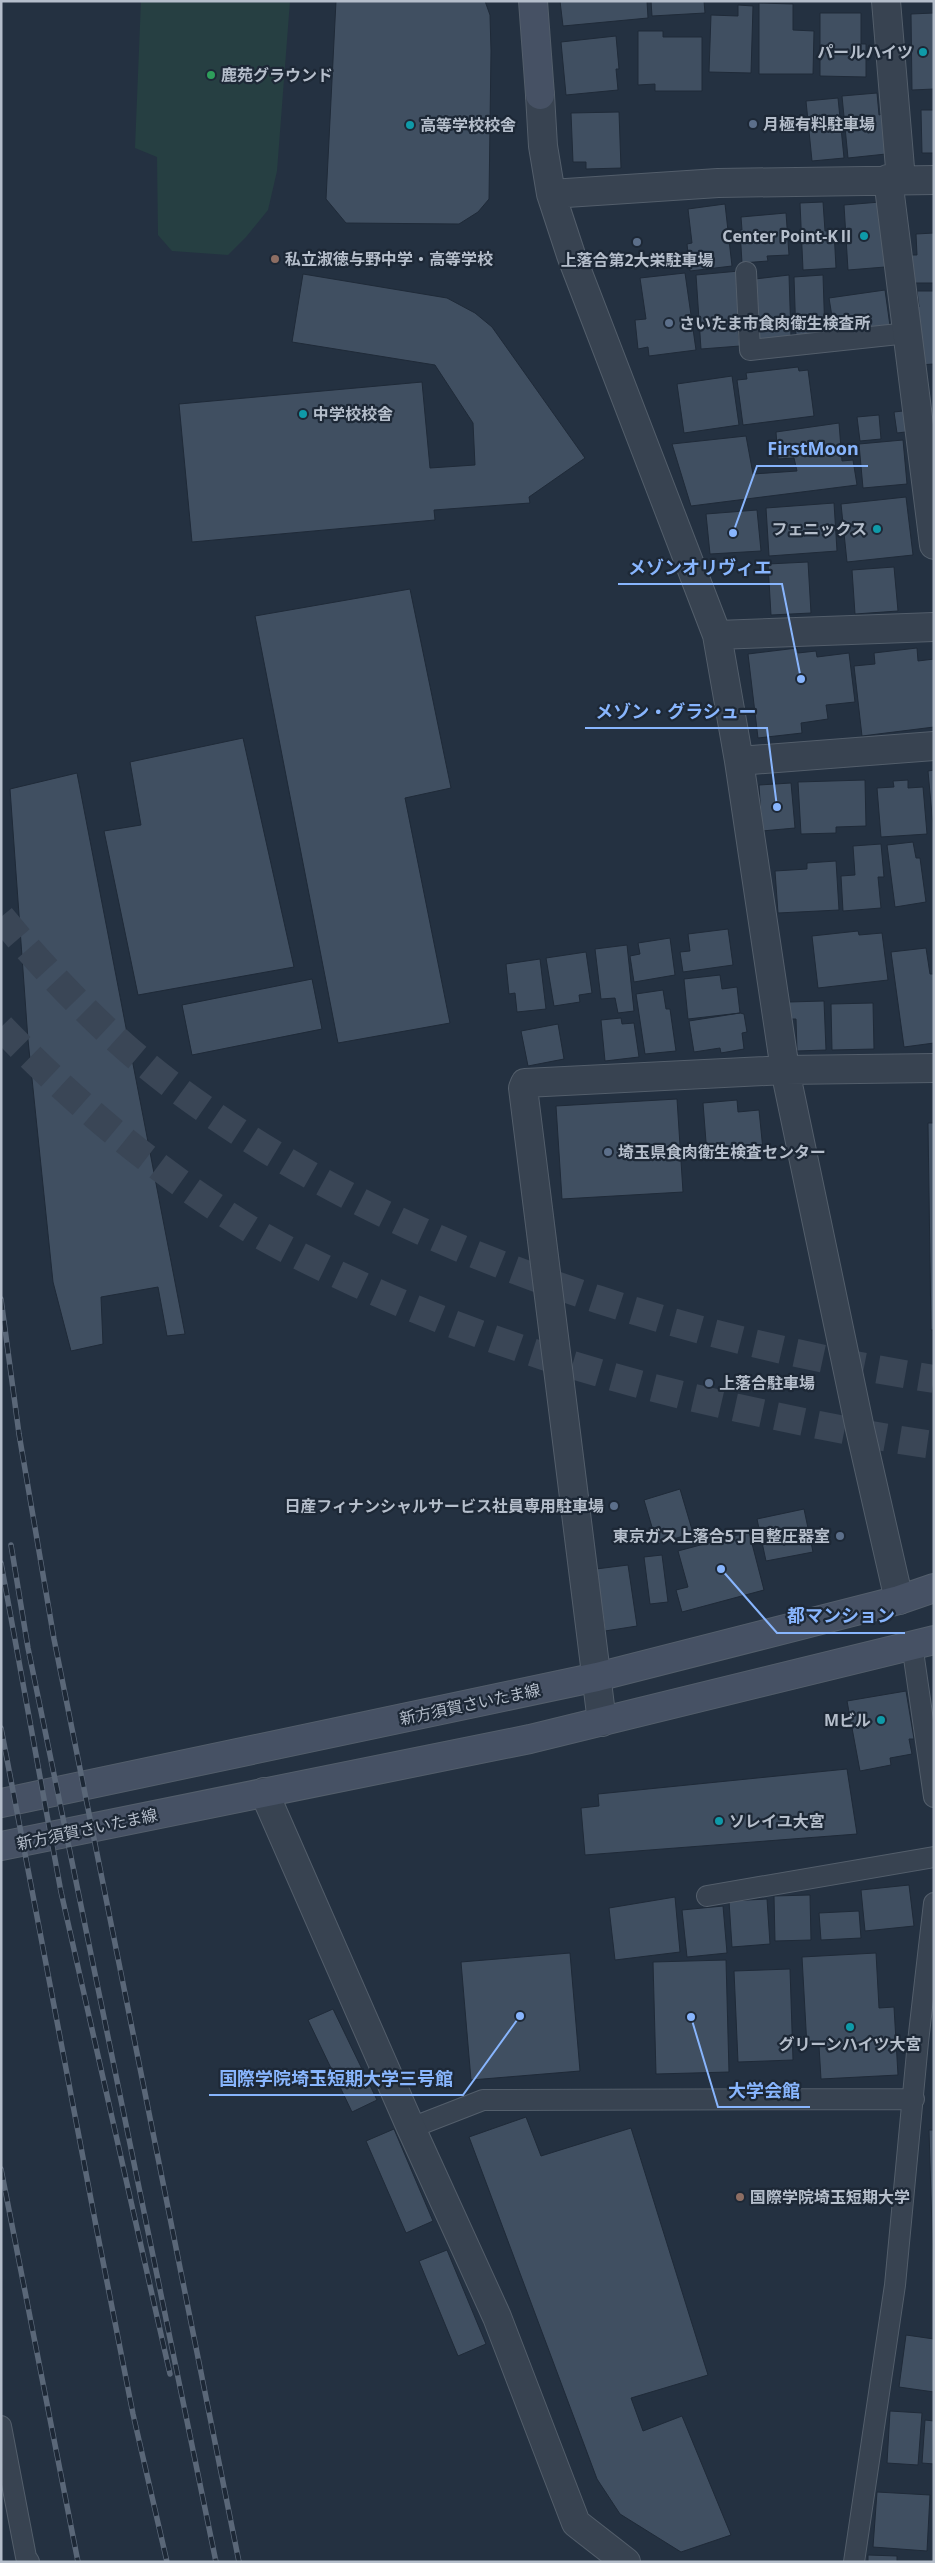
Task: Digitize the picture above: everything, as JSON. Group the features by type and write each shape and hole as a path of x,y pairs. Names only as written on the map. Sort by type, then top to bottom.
{"main road":[{"path":"533,1 540,95"},
{"name":"新方須賀さいたま線","path":"1,1803 597,1677 899,1600 934,1588"},
{"name":"新方須賀さいたま線","path":"1,1846 530,1739 923,1642"}],"street":[{"path":"886,1 895,180 908,333 934,545"},
{"path":"540,95 542,146 551,194 571,256 717,634 739,762 784,1070 860,1429 899,1600"},
{"path":"551,194 718,183 934,180"},
{"path":"717,634 934,627"},
{"path":"739,762 934,746"},
{"path":"602,1722 523,1088 525,1083 784,1070 934,1068"},
{"path":"264,1792 411,2128 497,2318 576,2523 626,2562"}],"lane":[{"path":"746,272 750,350 908,333"},
{"path":"923,1642 934,1797"},
{"path":"707,1896 934,1857"},
{"path":"854,2562 895,2285 914,2099 926,2042 934,1903"},
{"path":"411,2128 484,2100 914,2099"},
{"path":"1,2426 26,2557 29,2562"}],"green space":[{"name":"鹿苑グラウンド","path":"141,1 290,1 277,171 268,210 228,255 172,251 158,235 157,157 135,148"}],"building":[{"name":"高等学校校舎","path":"336,1 485,1 490,15 491,51 489,199 478,212 459,224 346,223 326,199"},
{"path":"560,1 647,1 648,18 563,26"},
{"path":"651,1 704,1 705,13 652,16"},
{"path":"759,3 793,4 793,30 814,31 813,74 759,74"},
{"path":"738,5 753,6 751,73 709,72 711,15 738,16"},
{"path":"820,13 861,13 861,44 866,44 866,77 820,76"},
{"name":"パールハイツ","path":"934,13 934,89 912,90 911,14"},
{"path":"638,31 663,31 663,37 702,37 702,91 655,91 655,84 638,85"},
{"path":"616,36 619,69 616,69 618,90 566,95 561,42"},
{"path":"877,93 879,115 882,114 886,154 848,158 842,96"},
{"path":"838,98 844,158 812,161 806,101"},
{"path":"921,110 934,110 934,153 922,153"},
{"path":"619,112 621,168 586,169 586,162 573,162 571,113"},
{"path":"823,202 825,231 834,230 836,268 803,270 800,203"},
{"name":"Center Point-KⅡ","path":"880,202 885,267 848,270 844,205"},
{"path":"725,204 732,266 690,271 687,244 692,243 688,209"},
{"path":"786,213 789,255 767,256 768,261 742,263 741,217"},
{"path":"934,233 934,283 909,283 908,255 917,255 916,234"},
{"path":"739,271 743,329 738,330 740,346 701,349 696,275"},
{"path":"685,273 696,350 649,356 648,347 638,349 635,320 646,319 640,278"},
{"name":"中学校校舎","path":"303,274 447,298 475,313 492,327 585,458 529,497 530,503 434,510 435,520 192,542 179,404 422,382 430,468 475,465 473,423 435,365 292,342"},
{"path":"789,275 791,337 759,340 755,279"},
{"path":"823,275 825,336 796,337 794,277"},
{"path":"885,290 890,326 835,335 829,298"},
{"path":"917,291 934,291 934,364 918,365 914,307 919,307"},
{"path":"798,367 799,371 808,370 814,416 743,425 737,380 747,379 746,373"},
{"path":"732,376 739,425 684,433 677,384"},
{"path":"912,410 914,431 897,433 894,412"},
{"path":"879,415 881,439 860,441 857,417"},
{"path":"839,423 842,461 853,460 857,485 691,506 672,444 746,436 753,474 797,471 794,458 778,459 776,432"},
{"path":"903,440 907,484 863,488 859,444"},
{"name":"フェニックス","path":"906,497 913,555 847,562 841,504"},
{"path":"834,503 837,551 769,556 766,508"},
{"path":"757,510 761,551 710,554 706,514"},
{"path":"808,562 811,613 771,615 768,564"},
{"path":"894,567 898,611 855,614 852,570"},
{"path":"410,589 451,788 405,798 450,1023 338,1043 255,616"},
{"path":"797,648 798,653 816,651 817,657 849,653 855,702 826,705 828,719 801,723 802,733 758,738 748,654"},
{"path":"917,648 918,661 934,659 934,727 862,736 854,666 875,664 874,653"},
{"path":"243,738 294,967 138,995 104,831 141,825 130,762"},
{"path":"934,770 934,837 928,771"},
{"path":"77,773 185,1334 167,1336 158,1287 101,1297 103,1344 71,1351 53,1282 28,1040 10,789"},
{"path":"865,780 866,826 836,827 836,833 801,834 798,782"},
{"path":"908,780 908,788 923,787 927,834 881,837 877,788 894,787 893,781"},
{"path":"791,783 795,828 762,831 759,785"},
{"path":"913,842 916,858 920,858 926,902 895,907 887,845"},
{"path":"881,844 884,877 878,877 881,908 843,911 841,876 855,875 853,846"},
{"path":"836,861 839,910 778,913 775,871 807,869 807,863"},
{"path":"728,929 733,965 683,972 680,952 690,951 688,934"},
{"path":"858,931 859,935 882,933 888,980 818,988 812,936"},
{"path":"670,938 675,975 634,982 630,956 640,954 638,943"},
{"path":"627,945 634,1011 618,1013 615,998 601,999 595,949"},
{"path":"926,948 930,974 934,974 934,1043 904,1047 891,952"},
{"path":"586,952 592,993 579,995 580,1002 554,1006 546,958"},
{"path":"540,959 546,1009 517,1012 515,993 509,994 506,964"},
{"path":"720,975 722,989 737,987 740,1013 688,1019 684,979"},
{"path":"312,979 322,1029 192,1055 182,1005"},
{"path":"663,990 666,1009 670,1009 676,1051 645,1054 636,994"},
{"path":"824,1001 826,1050 797,1051 796,1019 790,1019 789,1002"},
{"path":"873,1003 874,1049 832,1050 831,1004"},
{"path":"744,1014 747,1032 742,1033 744,1049 721,1053 720,1048 694,1052 689,1021"},
{"path":"621,1018 622,1024 634,1023 639,1057 605,1061 601,1020"},
{"path":"558,1024 564,1059 528,1066 521,1031"},
{"path":"677,1099 683,1192 562,1199 556,1106"},
{"path":"737,1100 738,1112 759,1110 763,1150 707,1155 703,1103"},
{"path":"928,1123 934,1123 934,1330 931,1330"},
{"path":"680,1489 693,1533 657,1544 644,1500"},
{"path":"804,1509 813,1552 766,1561 757,1519"},
{"path":"749,1532 764,1590 682,1612 676,1590 688,1587 678,1551"},
{"path":"662,1555 668,1602 650,1604 644,1557"},
{"path":"628,1565 637,1626 605,1631 596,1569"},
{"name":"Mビル","path":"906,1691 914,1739 909,1739 912,1754 890,1758 891,1765 860,1771 847,1701"},
{"name":"ソレイユ大宮","path":"847,1769 857,1834 585,1855 581,1808 599,1806 598,1794"},
{"path":"909,1885 914,1926 865,1931 861,1890"},
{"path":"810,1895 811,1940 775,1941 774,1896"},
{"path":"675,1897 680,1952 615,1960 609,1908"},
{"path":"767,1899 770,1944 732,1947 729,1901"},
{"path":"723,1906 727,1953 687,1957 682,1910"},
{"path":"859,1911 861,1938 821,1940 819,1913"},
{"path":"570,1953 580,2071 471,2080 461,1962"},
{"name":"グリーンハイツ大宮","path":"876,1953 879,2008 894,2007 898,2075 821,2079 819,2046 807,2047 802,1957"},
{"path":"726,1960 729,2072 656,2074 653,1962"},
{"path":"790,1969 793,2060 738,2062 734,1971"},
{"path":"333,2009 377,2100 352,2112 308,2020"},
{"path":"526,2117 541,2156 631,2128 708,2375 631,2398 643,2431 682,2416 731,2535 681,2552 620,2514 597,2479 469,2137"},
{"path":"394,2129 433,2221 406,2233 366,2141"},
{"path":"929,2130 934,2130 934,2262 933,2262"},
{"path":"447,2250 486,2344 458,2356 419,2261"},
{"path":"906,2335 934,2339 934,2392 899,2387"},
{"path":"890,2411 922,2413 918,2465 887,2463"},
{"path":"925,2420 934,2421 934,2464 922,2463"},
{"path":"877,2492 930,2495 927,2551 873,2547"},
{"path":"868,2555 897,2556 897,2562 868,2562"}],"tunnel":[{"path":"1,917 64,988 109,1032 156,1073 265,1148 353,1198 445,1242 540,1279 637,1312 736,1339 835,1361 934,1379"},
{"path":"1,1027 59,1084 90,1111 152,1162 185,1186 253,1231 278,1245 402,1304 544,1356 689,1397 860,1433 934,1445"}],"railway":[{"path":"1,1299 19,1434 54,1639 239,2562"},
{"path":"11,1545 28,1648 216,2562"},
{"path":"1,1563 61,1892 170,2374"},
{"path":"1,1728 133,2414 167,2562"},
{"path":"1,2169 78,2562"}],"place":[{"name":"パールハイツ","path":"923,52"},
{"name":"鹿苑グラウンド","path":"211,75"},
{"name":"月極有料駐車場","path":"753,124"},
{"name":"高等学校校舎","path":"410,125"},
{"name":"Center Point-KⅡ","path":"864,236"},
{"name":"上落合第2大栄駐車場","path":"637,242"},
{"name":"私立淑徳与野中学・高等学校","path":"275,259"},
{"name":"さいたま市食肉衛生検査所","path":"669,323"},
{"name":"中学校校舎","path":"303,414"},
{"name":"フェニックス","path":"877,529"},
{"name":"FirstMoon","path":"733,533"},
{"name":"メゾンオリヴィエ","path":"801,679"},
{"name":"メゾン・グラシュー","path":"777,807"},
{"name":"埼玉県食肉衛生検査センター","path":"608,1152"},
{"name":"上落合駐車場","path":"709,1383"},
{"name":"日産フィナンシャルサービス社員専用駐車場","path":"614,1506"},
{"name":"東京ガス上落合5丁目整圧器室","path":"840,1536"},
{"name":"都マンション","path":"721,1569"},
{"name":"Mビル","path":"881,1720"},
{"name":"ソレイユ大宮","path":"719,1821"},
{"name":"国際学院埼玉短期大学三号館","path":"520,2016"},
{"name":"大学会館","path":"691,2017"},
{"name":"グリーンハイツ大宮","path":"850,2027"},
{"name":"国際学院埼玉短期大学","path":"740,2197"}]}
